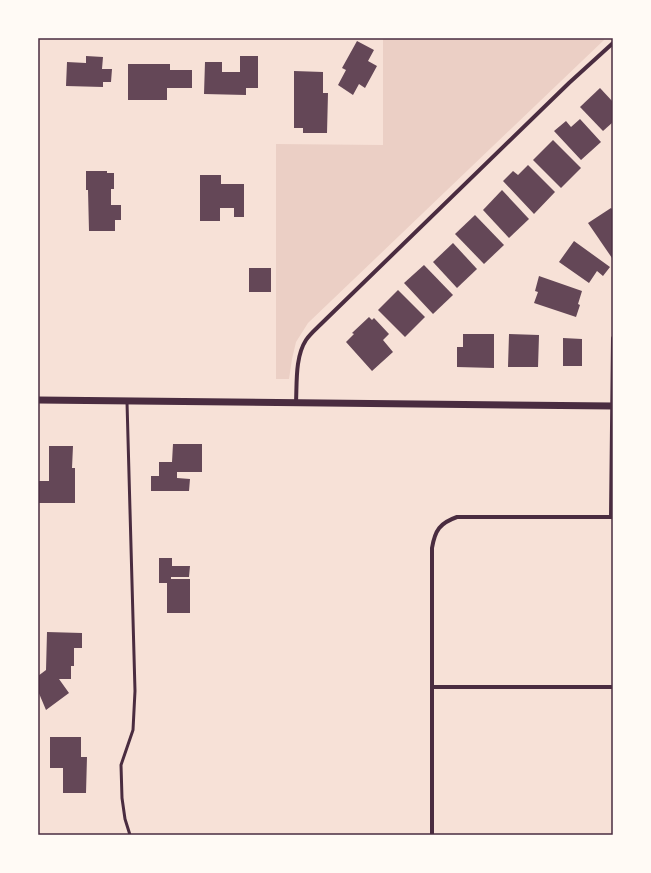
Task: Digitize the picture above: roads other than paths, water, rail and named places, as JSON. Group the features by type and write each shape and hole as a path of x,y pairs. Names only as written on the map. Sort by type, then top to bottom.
{"street":[{"path":"296,402 297,371 300,354 306,341 321,324 569,83 613,43"},
{"path":"432,835 432,548 434,537 439,527 447,521 457,517 612,517 613,338"},
{"path":"38,400 612,406"},
{"path":"432,687 613,687"}],"lane":[{"path":"127,401 135,692 133,730 121,765 122,798 125,818 130,835"}]}
